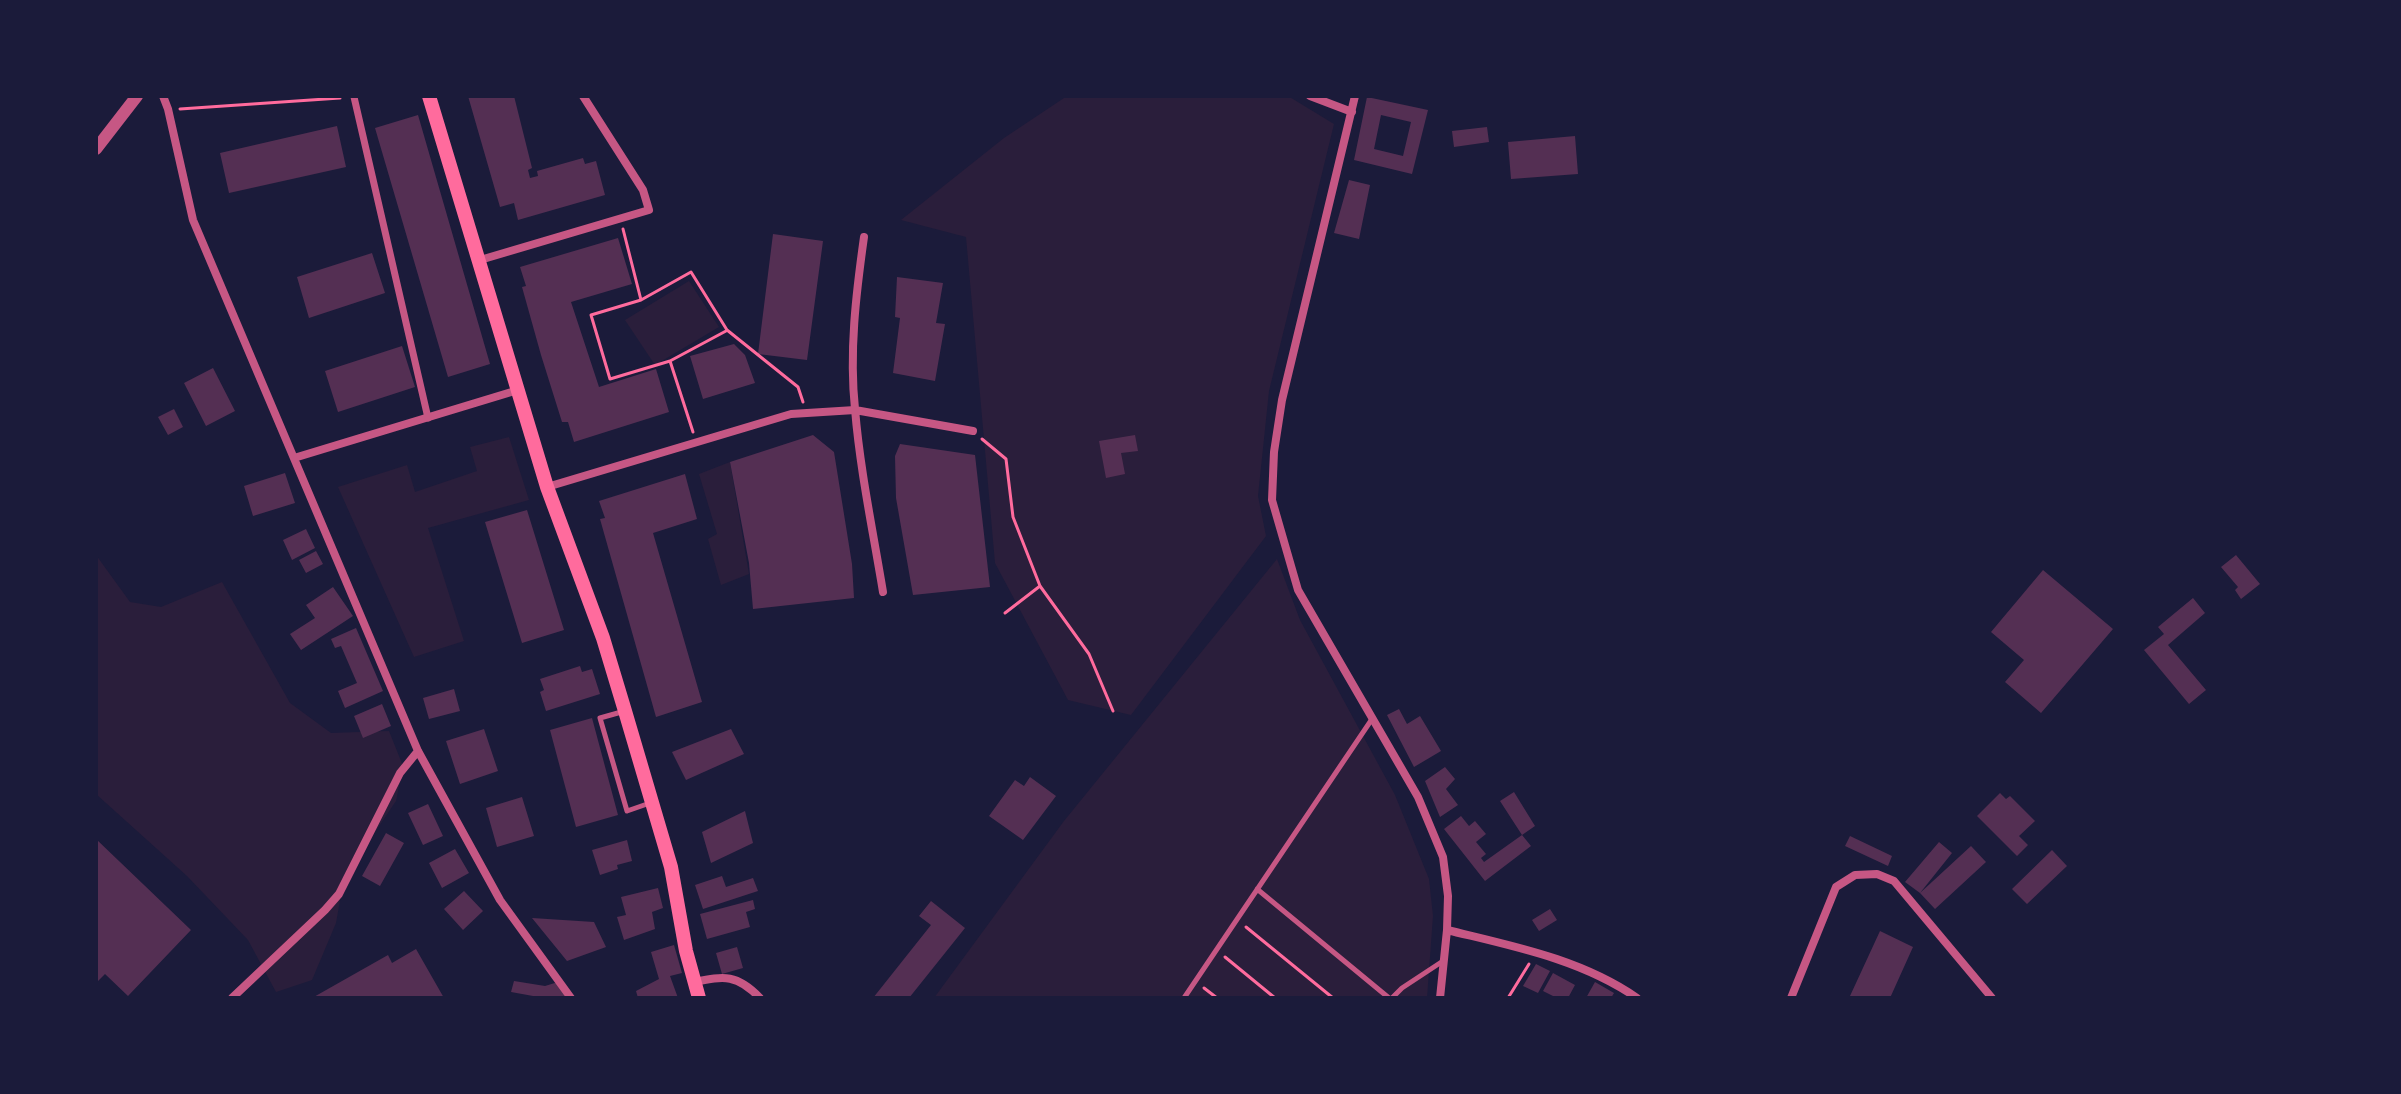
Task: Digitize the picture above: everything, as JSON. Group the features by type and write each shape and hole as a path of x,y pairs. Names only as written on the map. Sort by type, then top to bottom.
{"main road":[{"path":"429,96 547,487 603,638 625,711 671,867 686,951 699,998"}],"street":[{"path":"96,149 137,96"},
{"path":"163,96 193,220 418,751 500,900 571,998"},
{"path":"480,260 649,210 643,190 583,96"},
{"path":"1310,96 1352,112"},
{"path":"1355,96 1282,400 1274,452 1272,500 1298,590 1418,797 1443,857 1448,896 1440,998"},
{"path":"354,97 428,418"},
{"path":"864,237 852,361 855,410 883,592"},
{"path":"294,458 519,389"},
{"path":"547,487 791,414 855,410 973,431"},
{"path":"232,998 339,894 400,773 418,751"},
{"path":"1791,998 1836,887 1855,875 1877,874 1894,881 1992,998"},
{"path":"1447,930 1533,951 1613,982 1637,998"},
{"path":"694,982 723,976 750,988 760,998"}],"lane":[{"path":"625,711 600,718 627,811 651,803"},
{"path":"1184,998 1372,719"},
{"path":"1257,889 1391,998 1443,961"}],"path":[{"path":"168,109 354,97"},
{"path":"620,218 641,300"},
{"path":"727,330 670,361 610,379 591,315 641,300 691,272 727,330 798,387 808,413"},
{"path":"670,361 697,443"},
{"path":"973,431 1006,459 1013,517 1040,586 1089,654 1113,711"},
{"path":"1005,613 1040,586"},
{"path":"1236,919 1333,998"},
{"path":"1216,950 1275,998"},
{"path":"1508,998 1533,951"},
{"path":"1195,981 1217,998"}],"shaded area":[{"path":"1067,96 1288,96 1334,124 1269,391 1258,496 1266,536 1131,715 1068,700 995,563 966,237 901,220 1004,138"},
{"path":"689,281 719,327 655,365 625,320"},
{"path":"509,437 529,500 428,528 464,641 414,657 338,487 407,465 415,492 477,471 470,447"},
{"path":"730,462 749,574 721,585 708,539 717,534 699,474"},
{"path":"96,555 130,602 161,607 222,582 290,703 331,733 389,731 403,766 396,801 344,878 336,923 312,980 276,992 248,940 187,876 96,794"},
{"path":"1277,559 1300,620 1395,795 1429,879 1433,916 1427,998 934,998 1064,821"}],"building":[{"path":"468,96 514,96 532,168 528,170 530,178 538,176 537,171 583,158 585,164 596,161 605,195 518,220 514,203 500,207"},
{"path":"1367,97 1428,110 1412,174 1354,160","holes":["1381,115 1411,122 1403,156 1374,149"]},
{"path":"418,115 490,364 448,377 375,128"},
{"path":"337,126 346,167 229,193 220,153"},
{"path":"1487,127 1489,142 1454,147 1452,131"},
{"path":"1575,136 1578,174 1511,179 1508,142"},
{"path":"1349,180 1370,185 1359,239 1334,233"},
{"path":"773,234 823,241 807,360 758,354"},
{"path":"618,238 632,284 571,302 599,387 656,369 669,412 574,442 568,422 562,422 541,355 522,287 526,286 520,267"},
{"path":"372,253 385,293 309,318 297,277"},
{"path":"897,277 943,283 936,323 945,324 935,381 893,373 900,318 895,317"},
{"path":"734,344 745,355 755,383 703,399 690,356"},
{"path":"402,346 415,387 338,412 325,371"},
{"path":"213,368 235,411 206,426 184,383"},
{"path":"174,409 183,427 168,435 158,417"},
{"path":"813,435 834,452 852,564 854,598 753,609 749,563 730,462"},
{"path":"1135,435 1138,451 1121,453 1125,474 1106,478 1099,441"},
{"path":"900,444 975,455 990,587 913,595 896,498 895,456"},
{"path":"285,473 295,503 253,516 244,486"},
{"path":"685,474 697,519 653,533 702,702 656,717 600,519 605,518 599,501"},
{"path":"527,510 564,630 522,643 485,522"},
{"path":"306,529 315,548 292,560 283,540"},
{"path":"316,551 323,564 306,573 299,560"},
{"path":"2236,555 2260,584 2241,599 2235,590 2238,587 2221,567"},
{"path":"2043,570 2113,629 2041,713 2005,682 2024,660 1991,632"},
{"path":"333,587 353,616 301,650 290,634 315,618 306,605"},
{"path":"2193,598 2205,613 2168,645 2206,690 2189,704 2144,650 2164,634 2158,627"},
{"path":"356,628 383,691 345,708 338,691 357,683 341,646 335,648 331,639"},
{"path":"580,666 582,672 592,669 600,694 546,711 540,679"},
{"path":"454,689 460,711 429,719 423,698"},
{"path":"382,704 391,726 363,738 354,716"},
{"path":"1399,709 1407,724 1420,716 1441,751 1414,767 1387,715"},
{"path":"592,718 618,815 576,827 550,730"},
{"path":"484,729 498,771 460,784 446,741"},
{"path":"731,729 744,754 686,780 672,752"},
{"path":"1445,767 1455,779 1446,789 1458,805 1440,817 1425,781"},
{"path":"1030,777 1056,796 1023,840 989,816 1015,780 1024,786"},
{"path":"1514,792 1535,826 1522,835 1500,801"},
{"path":"2000,793 2006,799 2010,796 2035,821 2019,836 2028,845 2017,856 1977,816"},
{"path":"522,797 534,836 497,847 486,808"},
{"path":"428,804 443,836 423,845 408,813"},
{"path":"745,811 753,843 711,863 702,832"},
{"path":"1461,816 1469,826 1475,821 1486,834 1476,842 1486,854 1481,858 1484,862 1522,835 1531,846 1485,881 1444,829"},
{"path":"386,833 404,843 380,886 362,876"},
{"path":"1850,836 1892,856 1888,866 1845,846"},
{"path":"96,839 191,930 128,996 105,974 96,983"},
{"path":"627,840 632,861 600,875 592,850"},
{"path":"1939,842 1952,853 1920,893 1905,882"},
{"path":"1971,846 1986,862 1935,909 1920,893"},
{"path":"455,849 469,873 442,888 429,863"},
{"path":"2052,850 2067,866 2027,904 2012,889"},
{"path":"722,876 726,887 753,878 758,891 703,909 695,885"},
{"path":"658,888 663,908 652,912 655,929 624,940 617,917 626,915 621,897"},
{"path":"464,891 483,911 463,930 444,909"},
{"path":"753,900 755,909 746,912 750,927 707,939 700,914"},
{"path":"931,901 965,928 909,998 873,998 931,925 919,916"},
{"path":"1550,909 1557,920 1539,931 1532,920"},
{"path":"532,918 594,922 606,947 567,961"},
{"path":"1880,931 1913,947 1890,998 1850,996"},
{"path":"674,945 682,973 670,976 678,998 638,998 636,991 659,979 651,952"},
{"path":"737,947 743,968 722,974 716,953"},
{"path":"416,949 444,998 312,998 388,955 392,963"},
{"path":"1536,964 1550,971 1538,993 1523,986"},
{"path":"1553,973 1575,985 1568,998 1557,998 1543,991"},
{"path":"514,981 545,986 558,982 566,998 511,992"},
{"path":"1595,982 1614,993 1611,998 1586,998"}]}
